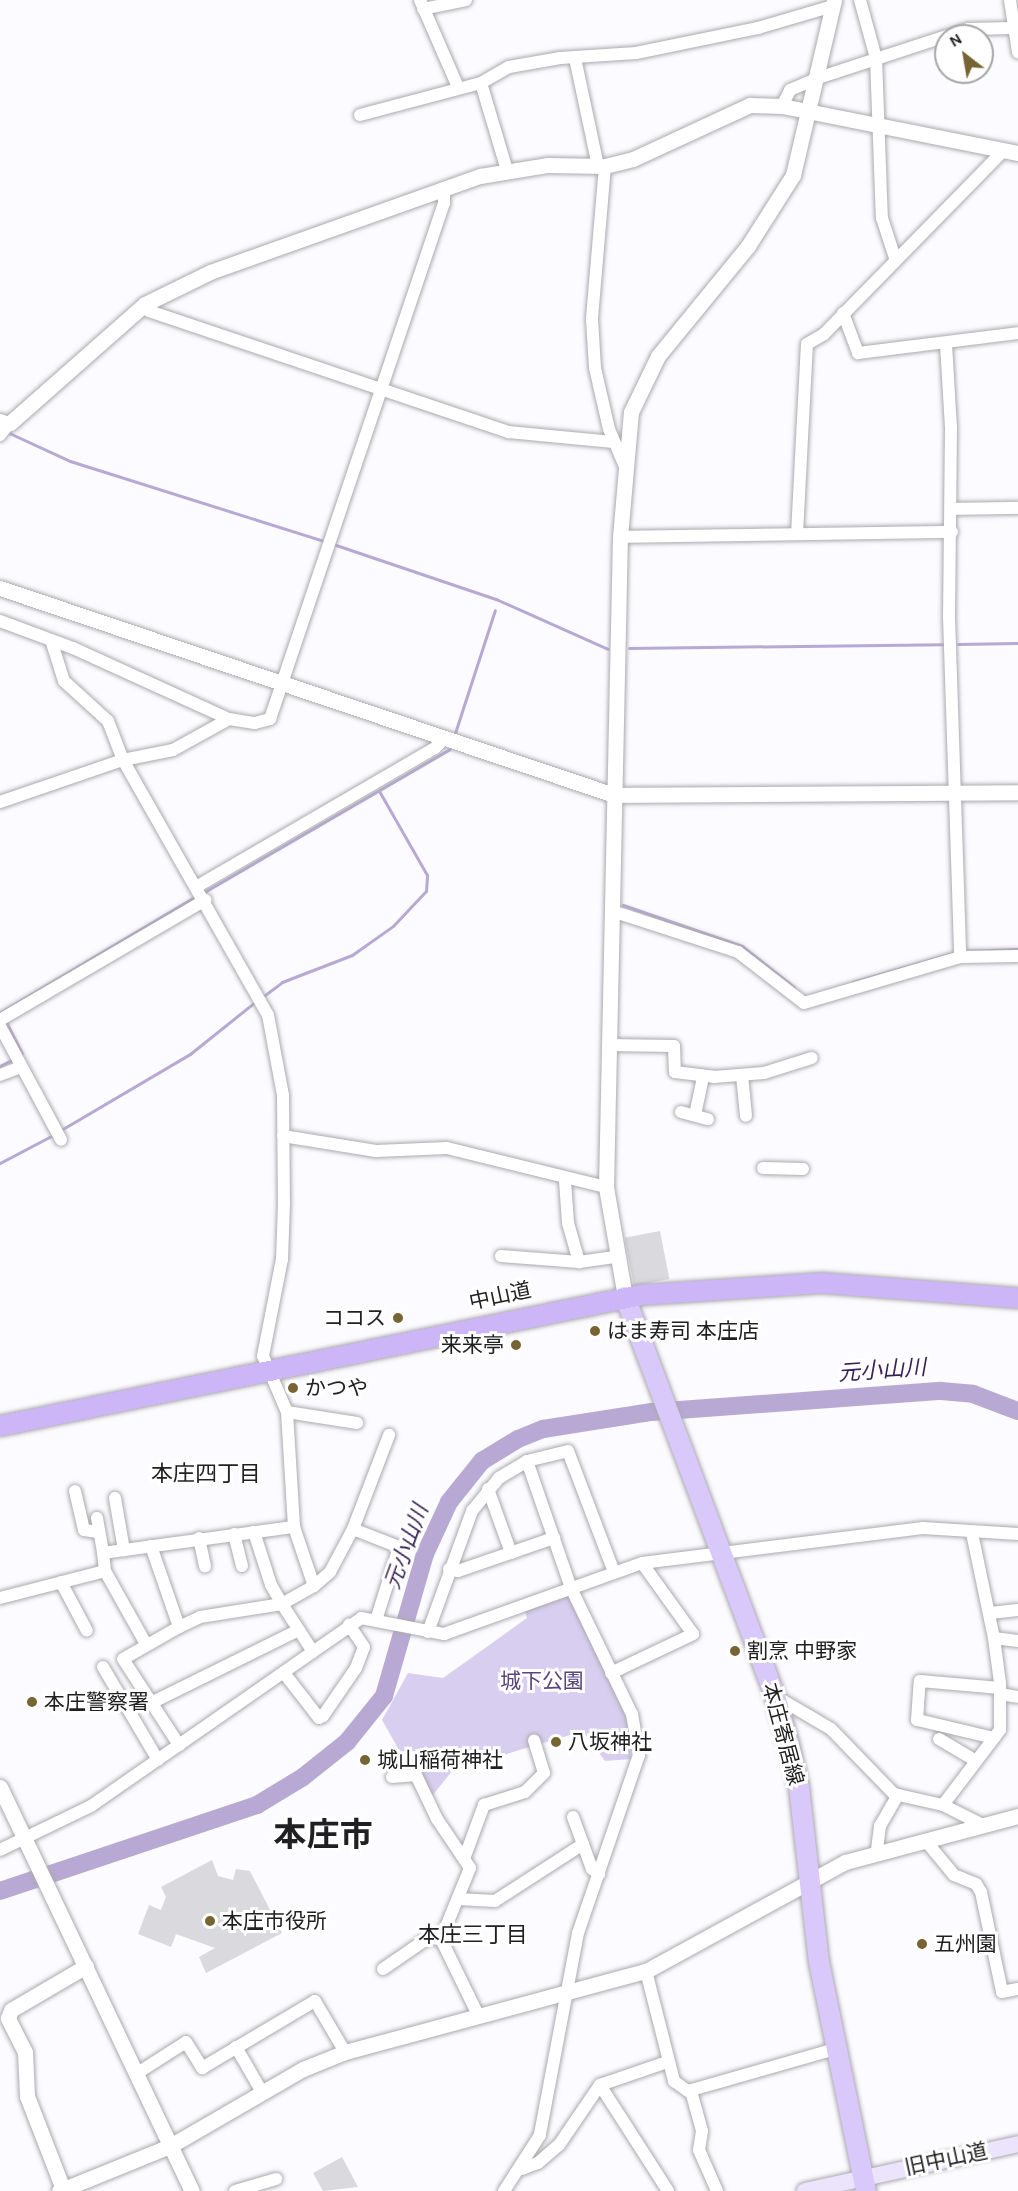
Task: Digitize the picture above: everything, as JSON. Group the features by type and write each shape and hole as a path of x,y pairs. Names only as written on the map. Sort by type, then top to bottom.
{"highway":[{"name":"中山道","path":"0,1426 268,1368 625,1297 822,1283 1018,1298"}],"main road":[{"name":"本庄寄居線","path":"625,1297 665,1398 775,1696 799,1787 808,1881 835,2049 864,2185"},
{"name":"旧中山道","path":"805,2191 864,2185 1018,2144"}],"street":[{"path":"458,87 421,4 466,0"},
{"path":"860,0 876,58 882,218 895,258"},
{"path":"1010,0 1018,52"},
{"path":"360,115 481,82 509,67 671,47 834,3 810,115 793,175 778,205 642,384 631,412 624,465 620,537 606,1187 615,1257 625,1297"},
{"path":"782,106 790,90 876,58 968,29 1013,27"},
{"path":"575,58 601,166 592,319 595,368 613,442 624,465"},
{"path":"481,82 507,170"},
{"path":"3,426 145,304 210,272 444,189 507,170 601,166 633,159 750,105 782,106 810,115 1011,152"},
{"path":"797,534 807,344 843,313 895,258 1011,152"},
{"path":"0,621 51,640 229,719 255,723 270,719 444,203 444,189"},
{"path":"145,304 149,311 509,432 613,442"},
{"path":"843,313 858,353 946,344 1018,333"},
{"path":"946,344 952,509 954,793 960,957"},
{"path":"952,509 1018,508"},
{"path":"620,537 952,532"},
{"path":"0,588 614,795 1018,792"},
{"path":"51,640 64,681 108,721 123,760 205,900 268,1015 283,1095 282,1259 263,1356 287,1412 294,1527 314,1586"},
{"path":"0,802 123,760 173,750 229,719"},
{"path":"196,887 435,748 445,738"},
{"path":"0,1020 205,900"},
{"path":"612,911 738,951 804,1003 960,957 1018,956"},
{"path":"0,1026 61,1140"},
{"path":"608,1045 674,1046 675,1072 703,1076 742,1075 812,1058"},
{"path":"0,1075 21,1067"},
{"path":"742,1075 746,1116"},
{"path":"695,1115 703,1076"},
{"path":"681,1112 708,1119"},
{"path":"283,1136 376,1151 447,1148 566,1181 606,1187"},
{"path":"763,1168 803,1169"},
{"path":"566,1181 568,1223 579,1262"},
{"path":"501,1256 579,1262 615,1257"},
{"path":"287,1412 357,1423"},
{"path":"179,1745 123,1659 146,1644 201,1617 282,1604 314,1586 330,1572 353,1529 389,1435"},
{"path":"424,1631 472,1511 488,1489 527,1461 568,1451 614,1572"},
{"path":"504,2191 522,2169 540,2135 564,1994 578,1933 639,1755 632,1714 571,1588 527,1461"},
{"path":"488,1489 511,1553"},
{"path":"75,1491 84,1530 98,1532"},
{"path":"115,1498 124,1550"},
{"path":"97,1518 105,1571 146,1644"},
{"path":"103,1553 199,1538 294,1527"},
{"path":"0,1850 25,1840 91,1806 362,1618 381,1619 444,1634 642,1563 923,1528 972,1533 1018,1534"},
{"path":"353,1529 399,1547 381,1619"},
{"path":"254,1532 271,1585 314,1652"},
{"path":"943,1805 1000,1730 1000,1692 994,1638 972,1533"},
{"path":"234,1534 242,1566"},
{"path":"199,1538 205,1566"},
{"path":"450,1569 458,1571 554,1538"},
{"path":"151,1546 179,1627"},
{"path":"611,1672 693,1634 642,1563"},
{"path":"0,1598 105,1571"},
{"path":"61,1582 87,1631"},
{"path":"990,1612 1018,1610"},
{"path":"284,1674 319,1718 323,1716 356,1668 364,1647 349,1625"},
{"path":"151,1703 298,1630"},
{"path":"994,1638 1018,1641"},
{"path":"103,1667 158,1760"},
{"path":"994,1738 917,1720 920,1681 1000,1692 1018,1697"},
{"path":"775,1696 831,1729 898,1795 943,1805 985,1826"},
{"path":"939,1739 976,1761"},
{"path":"464,1859 484,1805 525,1792 544,1773 534,1741"},
{"path":"393,1777 416,1775 437,1819 470,1868 441,1939 478,2017"},
{"path":"0,1787 192,2191"},
{"path":"877,1850 880,1826 898,1795"},
{"path":"86,1966 11,2010 8,2018 25,2052 27,2096 61,2190 170,2146 262,2092 345,2052 646,1971 808,1881 877,1850 985,1826 1018,1816"},
{"path":"573,1817 592,1869 599,1874"},
{"path":"925,1840 954,1875 976,1884 981,1892 1002,1992 1018,1989"},
{"path":"458,1899 495,1901 583,1844"},
{"path":"382,1969 428,1938 441,1939"},
{"path":"646,1971 667,2062 674,2081 691,2091 702,2131 699,2150 717,2191"},
{"path":"136,2074 186,2042 202,2067 315,2001 345,2052"},
{"path":"236,2047 262,2092"},
{"path":"691,2091 835,2049"},
{"path":"522,2169 538,2163 559,2145 600,2085 667,2062"},
{"path":"600,2085 668,2191"},
{"path":"235,2191 276,2179"}],"green space":[{"name":"城下公園","path":"569,1596 628,1721 631,1759 605,1761 584,1733 570,1735 453,1770 432,1796 416,1780 382,1720 408,1673 443,1678 527,1618 524,1609"}],"building":[{"path":"660,1231 669,1279 634,1286 625,1238"},
{"name":"本庄市役所","path":"212,1860 218,1876 233,1880 236,1869 250,1871 282,1933 206,1973 199,1957 215,1948 176,1934 171,1947 138,1934 149,1905 161,1910 166,1897 161,1887"},
{"path":"342,2157 358,2187 323,2191 313,2173"}],"waterway":[{"path":"7,432 70,461 327,542"},
{"path":"333,544 498,600 608,649"},
{"path":"455,733 495,610"},
{"path":"958,644 1018,643"},
{"path":"629,648 943,644"},
{"path":"206,891 450,749"},
{"path":"265,995 282,982 352,955 393,926 426,891 427,875 379,791"},
{"path":"1,1012 195,897"},
{"path":"623,905 742,946 794,987"},
{"path":"963,951 1018,949"},
{"path":"853,982 956,952"},
{"path":"61,1130 190,1054 255,1002"},
{"path":"6,1022 22,1053"},
{"path":"0,1066 13,1059"},
{"path":"0,1163 53,1135"},
{"name":"元小山川","path":"0,1891 257,1805 303,1777 347,1742 384,1696 425,1554 449,1502 482,1461 518,1439 543,1429 652,1412 941,1391 973,1394 1018,1411"}],"place":[{"name":"ココス","path":"398,1318"},
{"name":"はま寿司 本庄店","path":"595,1331"},
{"name":"来来亭","path":"516,1345"},
{"name":"かつや","path":"293,1388"},
{"name":"割烹 中野家","path":"735,1651"},
{"name":"本庄警察署","path":"32,1702"},
{"name":"八坂神社","path":"556,1742"},
{"name":"城山稲荷神社","path":"365,1760"},
{"name":"本庄市役所","path":"210,1921"},
{"name":"五州園","path":"922,1944"}],"district":[{"name":"本庄四丁目","path":"206,1475"},
{"name":"本庄市","path":"323,1836"},
{"name":"本庄三丁目","path":"473,1936"}]}
